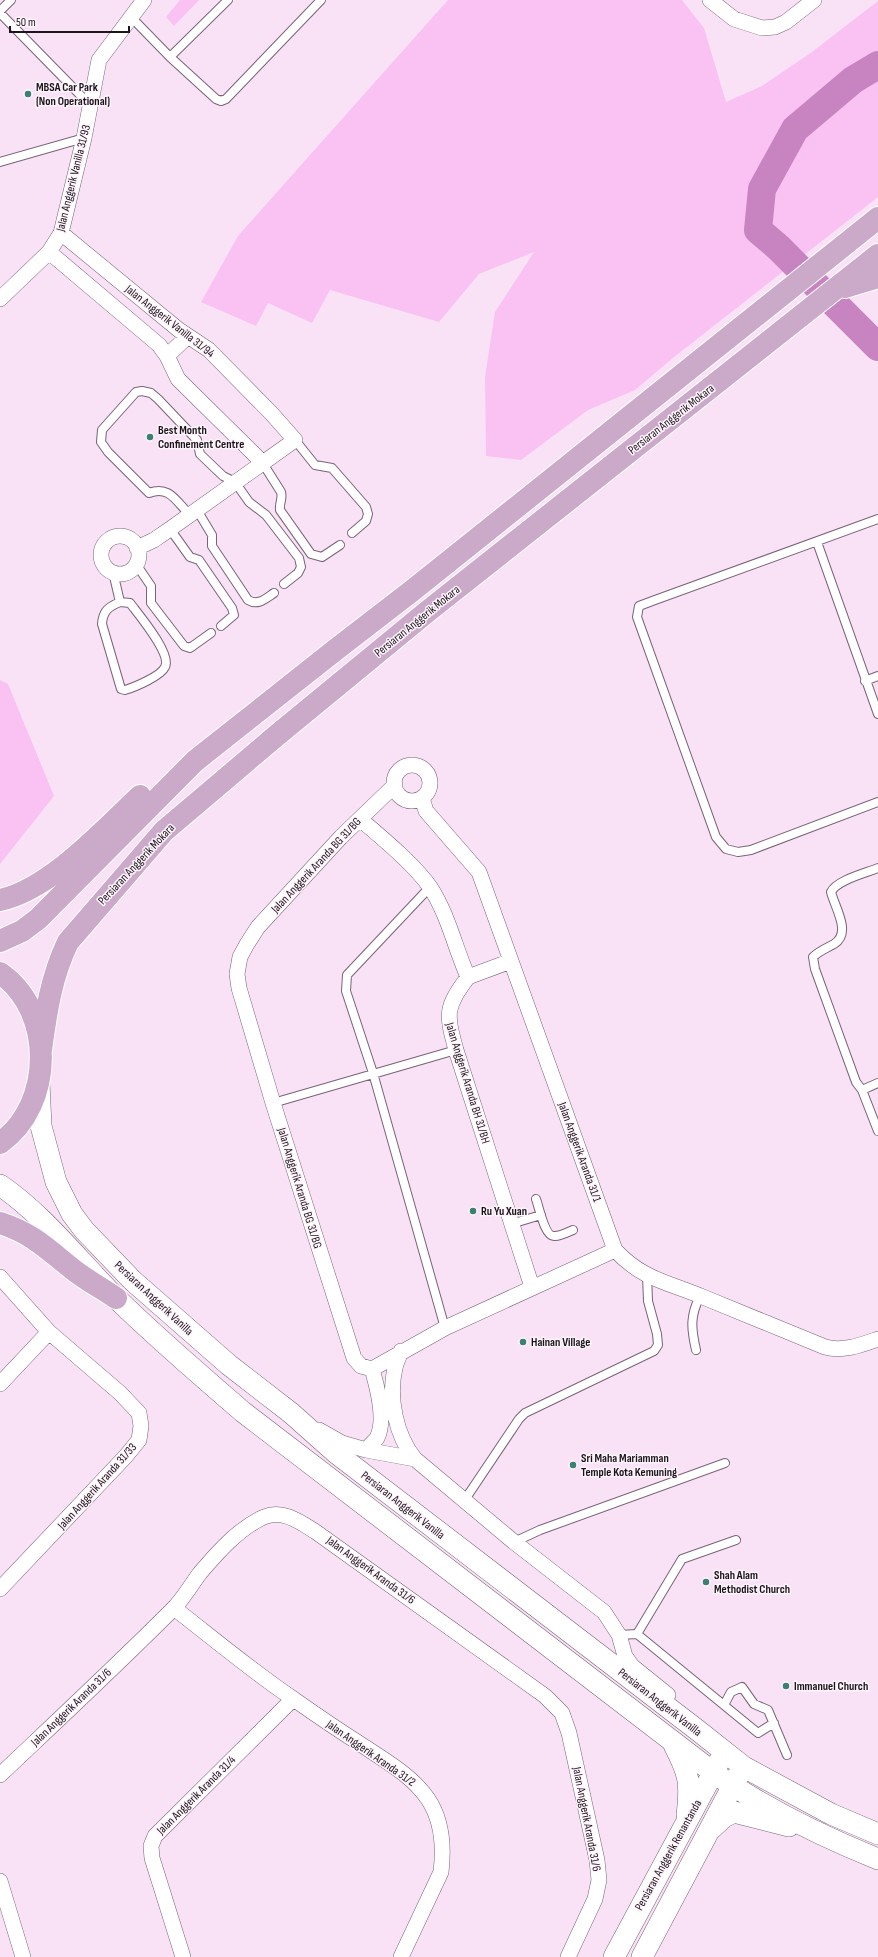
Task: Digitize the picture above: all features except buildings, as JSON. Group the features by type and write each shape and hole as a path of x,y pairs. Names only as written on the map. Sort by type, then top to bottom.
{"main road":[{"path":"0,900 16,897 56,872 142,795 195,761 420,585 793,288 878,218"},
{"name":"Persiaran Anggerik Mokara","path":"41,1050 50,989 58,962 68,942 164,831 276,736 428,612 878,255"},
{"path":"834,290 878,277"},
{"path":"0,941 22,931 38,919 195,761"},
{"path":"0,973 19,993 31,1013 39,1035 41,1050 39,1082 34,1097 22,1120 0,1143"},
{"name":"Persiaran Anggerik Vanilla","path":"39,1082 42,1126 48,1156 56,1182 72,1214 84,1230 133,1281 229,1365 291,1413 382,1489 696,1729 723,1753 744,1767 831,1814 878,1834"},
{"name":"Persiaran Anggerik Vanilla","path":"0,1185 19,1198 37,1214 116,1298 181,1360 243,1412 732,1786 818,1834 878,1859"},
{"path":"0,1223 28,1235 46,1246 76,1271 116,1298"},
{"path":"671,1739 685,1766 689,1778 690,1789 686,1821"},
{"name":"Persiaran Anggerik Renantanda","path":"614,1957 686,1821 714,1773 723,1753"},
{"path":"642,1957 706,1834 744,1767"},
{"path":"706,1834 724,1817 734,1812 818,1834"}],"street":[{"name":"Jalan Anggerik Vanilla 31/93","path":"0,299 49,252 61,233 84,138 99,60 130,16 144,0"},
{"path":"710,0 734,19 762,28 775,26 786,22 814,0"},
{"name":"Jalan Anggerik Vanilla 31/94","path":"61,233 179,330 209,350 272,414 294,440"},
{"name":"Jalan Anggerik Vanilla 31/94","path":"49,252 159,345 167,356 178,379 262,462"},
{"path":"167,356 188,336"},
{"path":"137,548 154,540 170,529 294,440"},
{"path":"120,536 134,542 137,548 139,554 136,564 133,568 123,573 113,572 103,562 103,547 107,541 120,536"},
{"path":"406,766 417,766 426,773 430,783 429,789 422,798 410,801 404,799 396,791 395,780 401,770 406,766"},
{"name":"Jalan Anggerik Aranda BG 31/BG","path":"372,1369 360,1366 354,1358 348,1344 273,1103 236,974 240,957 246,944 258,927 341,837 395,785"},
{"name":"Jalan Anggerik Aranda 31/1","path":"422,798 426,811 479,872 615,1250 627,1263 665,1284 700,1296 832,1349 845,1349 878,1339"},
{"path":"360,819 430,887 443,914 468,977 511,961"},
{"name":"Jalan Anggerik Aranda BH 31/BH","path":"468,977 457,992 448,1016 456,1050 532,1287"},
{"path":"366,1450 377,1437 380,1426 378,1392 372,1369 401,1351 445,1328 615,1250"},
{"name":"Jalan Anggerik Aranda 31/33","path":"0,1277 49,1332 120,1393 139,1414 141,1426 139,1440 100,1484 0,1589"},
{"path":"0,1384 49,1332"},
{"path":"401,1351 395,1368 392,1386 393,1402 402,1439 415,1459 514,1542 604,1612 619,1635 625,1656 632,1666 684,1708 696,1729"},
{"path":"291,1413 342,1443 366,1450 415,1459"},
{"name":"Jalan Anggerik Aranda 31/6","path":"0,1775 174,1608 201,1573 242,1531 265,1517 284,1515 295,1518 555,1704 562,1713 569,1732 597,1860 599,1880 595,1899 568,1957"},
{"name":"Jalan Anggerik Aranda 31/2","path":"174,1608 293,1699 391,1764 415,1783 428,1798 437,1816 442,1842 443,1858 441,1872 401,1957"},
{"name":"Jalan Anggerik Aranda 31/4","path":"183,1957 152,1858 151,1846 155,1836 293,1699"},
{"path":"0,1881 23,1957"}],"lane":[{"path":"10,0 0,12 90,105"},
{"path":"170,57 228,0"},
{"path":"130,16 170,57 216,99 221,101 226,99 321,0"},
{"path":"0,162 84,138"},
{"path":"274,593 264,601 258,603 253,603 248,600 212,546 212,535 193,512 166,491 157,490 148,493 108,452 101,442 102,430 136,392 142,391 151,393 196,440 200,454 223,476 235,482 249,502 266,515 299,558 302,567 298,573 284,584"},
{"path":"294,440 316,464 332,468 366,506 368,514 366,521 352,532"},
{"path":"262,462 283,497 279,505 280,510 311,554 317,558 322,557 340,545"},
{"path":"878,519 639,606 637,617 716,837 726,849 738,852 751,850 878,802"},
{"path":"170,529 190,557 199,560 232,608 234,616 221,626"},
{"path":"816,542 878,714"},
{"path":"136,564 151,586 151,603 184,646 190,648 211,633"},
{"path":"113,572 120,602"},
{"path":"120,602 130,604 153,634 167,660 165,668 157,675 125,690 121,689 102,624 103,615 108,608 120,602"},
{"path":"865,681 878,676"},
{"path":"878,868 840,883 831,892 844,930 842,937 836,943 813,957 815,969 856,1082 862,1090 878,1131"},
{"path":"430,887 347,975 346,991 373,1073 445,1328"},
{"path":"273,1103 456,1050"},
{"path":"862,1090 878,1083"},
{"path":"536,1199 547,1232 551,1236 573,1230"},
{"path":"511,1224 541,1215"},
{"path":"464,1501 519,1419 525,1413 654,1351 658,1345 657,1334 648,1301 647,1275"},
{"path":"696,1350 692,1321 694,1309 700,1296"},
{"path":"514,1542 540,1530 725,1463"},
{"path":"637,1634 682,1559 736,1540"},
{"path":"619,1635 637,1634 758,1733 774,1723"},
{"path":"724,1705 731,1692 742,1687 754,1704 768,1710 788,1755"}],"shaded area":[{"path":"180,0 199,0 174,26 166,17"},
{"path":"448,0 682,0 704,28 726,102 762,86 812,52 878,1 878,197 674,357 635,390 588,410 521,460 486,456 485,377 495,312 534,252 479,274 439,322 330,290 312,323 268,303 256,326 201,302 238,236"},
{"path":"0,680 8,684 54,796 0,864"}],"waterway":[{"path":"878,65 853,80 795,129 762,189 758,230 779,248 878,347"}],"place":[{"name":"MBSA Car Park (Non Operational)","path":"28,94"},
{"name":"Best Month Confinement Centre","path":"150,437"},
{"name":"Ru Yu Xuan","path":"473,1211"},
{"name":"Hainan Village","path":"523,1342"},
{"name":"Sri Maha Mariamman Temple Kota Kemuning","path":"573,1465"},
{"name":"Shah Alam Methodist Church","path":"706,1582"},
{"name":"Immanuel Church","path":"786,1686"}]}
